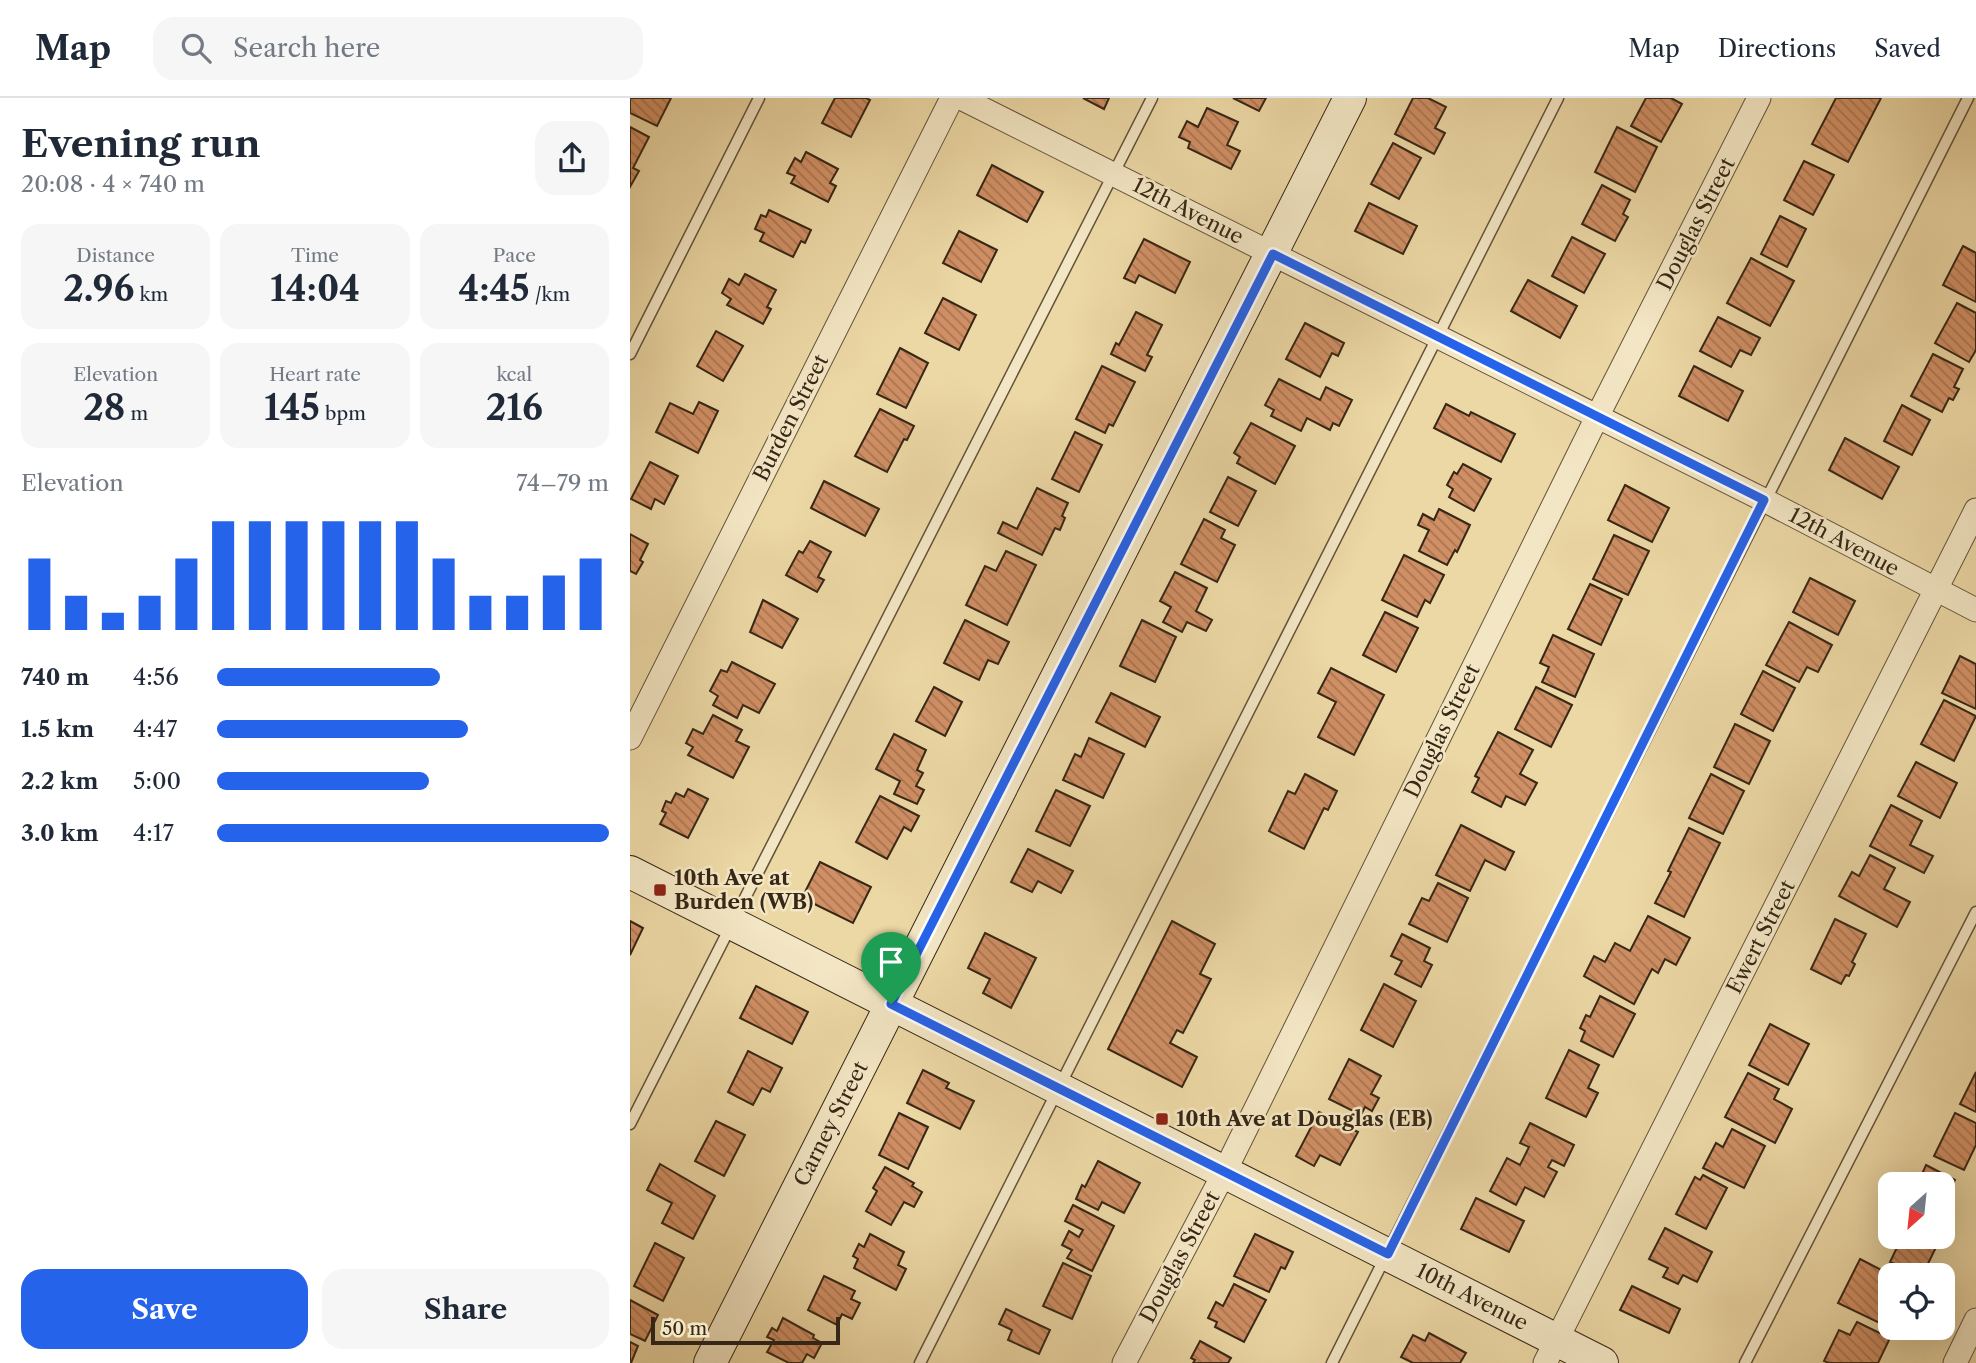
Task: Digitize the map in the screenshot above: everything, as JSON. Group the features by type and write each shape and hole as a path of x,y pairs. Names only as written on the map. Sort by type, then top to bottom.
{"street":[{"name":"Burden Street","path":"630,738 951,98"},
{"name":"12th Avenue","path":"961,98 1764,500 1976,610"},
{"name":"Carney Street","path":"710,1363 1350,98"},
{"name":"Douglas Street","path":"1124,1363 1225,1171 1597,417 1759,98"},
{"name":"Ewert Street","path":"1551,1352 1976,510"},
{"name":"10th Avenue","path":"630,872 1388,1254 1551,1352 1602,1363"},
{"path":"1955,1363 1976,1320"}],"lane":[{"path":"630,354 759,98"},
{"path":"630,1124 1153,98"},
{"path":"920,1363 1558,98"},
{"path":"1332,1363 1968,98"},
{"path":"1745,1363 1976,912"}],"building":[{"path":"630,98 671,98 657,126 630,113"},
{"path":"835,98 870,100 851,137 822,123"},
{"path":"1083,98 1109,98 1104,109"},
{"path":"1233,98 1266,98 1259,111"},
{"path":"1413,98 1428,98 1446,107 1435,128 1445,133 1434,154 1395,134"},
{"path":"1646,98 1671,98 1682,104 1661,142 1631,126"},
{"path":"1836,98 1881,98 1848,162 1812,144"},
{"path":"1207,108 1238,122 1227,145 1240,151 1231,169 1188,148 1190,142 1179,137 1187,121 1198,127"},
{"path":"630,127 649,137 633,168 639,171 630,187"},
{"path":"1617,127 1657,147 1635,192 1595,172"},
{"path":"1393,143 1421,158 1399,199 1371,184"},
{"path":"806,152 838,169 830,183 836,186 828,202 791,183 795,176 787,173 795,158 801,162"},
{"path":"1804,161 1834,175 1813,215 1784,200"},
{"path":"992,165 1043,192 1027,222 977,195"},
{"path":"1602,185 1630,200 1623,214 1628,217 1615,241 1582,224"},
{"path":"1369,203 1417,226 1403,254 1355,231"},
{"path":"769,210 811,230 805,243 801,241 793,257 760,241 764,233 755,229 761,215 766,217"},
{"path":"1780,216 1806,229 1787,267 1761,254"},
{"path":"959,231 997,250 981,282 943,263"},
{"path":"1572,237 1605,254 1584,293 1552,276"},
{"path":"1144,239 1190,262 1175,293 1139,275 1135,283 1124,278"},
{"path":"1963,246 1976,253 1976,302 1943,285"},
{"path":"1751,258 1794,281 1770,326 1727,303"},
{"path":"745,274 776,290 767,307 771,309 763,324 727,305 731,299 722,293 729,279 739,285"},
{"path":"1528,280 1577,306 1560,338 1511,311"},
{"path":"943,298 976,315 959,350 925,333"},
{"path":"1957,303 1976,313 1976,350 1969,362 1935,343"},
{"path":"1136,312 1162,325 1147,355 1152,357 1145,371 1111,354 1116,343 1119,345"},
{"path":"1718,317 1760,338 1751,355 1740,350 1731,367 1700,351"},
{"path":"1305,323 1344,343 1338,356 1332,353 1320,377 1286,359"},
{"path":"716,331 743,346 723,381 697,366"},
{"path":"900,348 928,363 906,408 877,394"},
{"path":"1933,354 1963,369 1954,387 1959,389 1953,400 1949,398 1942,412 1911,396"},
{"path":"1102,366 1135,382 1113,426 1109,424 1105,433 1076,419"},
{"path":"1694,366 1743,391 1728,421 1679,396"},
{"path":"1279,379 1320,400 1326,387 1352,400 1339,426 1333,423 1330,430 1307,418 1301,431 1271,416 1274,410 1265,405"},
{"path":"699,402 718,411 698,453 656,432 670,403 693,414"},
{"path":"1446,404 1469,416 1471,412 1515,434 1501,462 1434,428"},
{"path":"1902,405 1930,420 1912,455 1884,441"},
{"path":"880,409 914,426 887,472 855,456"},
{"path":"1251,423 1295,446 1275,484 1237,463 1240,457 1234,453"},
{"path":"1075,432 1102,445 1079,492 1052,479"},
{"path":"1845,438 1899,467 1882,499 1829,470"},
{"path":"650,462 678,476 664,504 655,499 651,509 631,499"},
{"path":"1463,464 1491,479 1474,511 1449,497 1453,489 1447,485 1454,472 1457,474"},
{"path":"1228,477 1256,491 1238,526 1210,512"},
{"path":"824,481 879,509 865,536 811,508"},
{"path":"1625,485 1669,508 1652,542 1608,520"},
{"path":"1037,488 1068,503 1060,530 1055,528 1042,555 998,533 1003,522 1017,529"},
{"path":"1439,509 1470,525 1457,552 1455,550 1447,565 1419,551 1429,530 1418,525 1423,514 1434,520"},
{"path":"1204,519 1225,530 1221,538 1235,545 1217,582 1181,564"},
{"path":"630,534 648,544 636,574 630,571"},
{"path":"1614,535 1649,551 1628,595 1593,579"},
{"path":"810,541 831,552 818,577 824,580 817,592 786,575 799,551 803,553"},
{"path":"1006,551 1036,565 1007,625 966,605 985,566 996,571"},
{"path":"1404,555 1444,575 1430,603 1425,600 1417,617 1382,600"},
{"path":"1175,572 1207,588 1196,611 1212,620 1206,631 1187,622 1182,632 1163,622 1171,607 1160,601"},
{"path":"1810,578 1855,601 1838,635 1793,612"},
{"path":"1590,584 1622,599 1601,645 1568,629"},
{"path":"763,600 798,619 782,648 750,632"},
{"path":"1385,612 1418,628 1396,672 1363,655"},
{"path":"965,620 1009,642 998,664 988,660 979,680 944,663"},
{"path":"1142,620 1176,637 1155,682 1120,666"},
{"path":"1789,622 1832,645 1818,672 1807,667 1799,682 1766,665"},
{"path":"1553,635 1594,654 1575,697 1542,682 1549,667 1540,663"},
{"path":"1960,656 1976,664 1976,709 1942,693"},
{"path":"732,662 775,684 759,713 743,705 737,718 713,705 718,696 710,691 721,670 727,672"},
{"path":"1331,668 1384,695 1354,755 1318,737 1336,702 1318,693"},
{"path":"1763,671 1795,688 1773,731 1741,714"},
{"path":"934,687 962,702 945,736 916,721"},
{"path":"1536,687 1572,705 1551,747 1515,729"},
{"path":"1111,693 1160,717 1145,747 1096,722"},
{"path":"1944,700 1976,716 1954,761 1921,744"},
{"path":"713,715 742,730 736,741 749,747 733,778 688,755 693,747 686,743 693,729 703,734"},
{"path":"1735,724 1770,741 1749,784 1714,767"},
{"path":"1498,732 1533,750 1520,774 1537,783 1525,805 1506,796 1501,807 1472,792 1479,778 1475,776"},
{"path":"894,734 926,750 917,770 923,773 916,786 924,790 917,804 894,794 900,781 876,769"},
{"path":"1089,738 1124,754 1103,798 1063,780 1075,754 1081,757"},
{"path":"1916,762 1957,783 1940,818 1898,796"},
{"path":"1305,774 1337,791 1328,810 1324,808 1304,849 1269,831 1288,791 1295,794"},
{"path":"1711,774 1744,791 1723,834 1689,818"},
{"path":"688,789 708,799 688,838 660,824 666,813 662,811 666,801 671,803 676,793 684,797"},
{"path":"1056,790 1090,806 1070,846 1036,831"},
{"path":"880,796 919,816 911,831 904,827 887,859 856,842"},
{"path":"1891,805 1922,821 1910,845 1933,856 1924,873 1870,846"},
{"path":"1461,825 1514,852 1505,870 1485,860 1470,891 1436,875"},
{"path":"1689,828 1720,843 1684,917 1655,903"},
{"path":"1028,849 1073,871 1061,893 1038,881 1032,892 1011,882"},
{"path":"1870,855 1895,868 1884,889 1910,902 1897,927 1839,896 1852,872 1859,876"},
{"path":"820,862 871,887 853,923 802,898"},
{"path":"1438,883 1468,898 1447,942 1409,924 1422,898 1429,901"},
{"path":"1648,916 1690,938 1676,965 1665,959 1658,973 1652,969 1634,1004 1584,976 1594,956 1605,962 1615,943 1630,951"},
{"path":"1835,919 1866,934 1852,962 1855,964 1849,976 1846,975 1841,984 1811,969"},
{"path":"630,921 643,928 630,955"},
{"path":"1172,921 1215,944 1200,974 1211,979 1183,1033 1177,1030 1170,1043 1197,1057 1182,1087 1108,1049"},
{"path":"985,933 1036,958 1011,1008 983,993 990,979 968,968"},
{"path":"1402,934 1430,948 1424,961 1432,965 1421,987 1395,974 1402,961 1391,956"},
{"path":"1384,984 1416,1001 1393,1047 1361,1030"},
{"path":"756,986 808,1012 792,1044 740,1018"},
{"path":"1600,996 1635,1014 1613,1057 1581,1041 1585,1031 1580,1028 1586,1015 1590,1017"},
{"path":"1770,1024 1809,1044 1788,1085 1749,1065"},
{"path":"1569,1050 1599,1065 1588,1088 1598,1093 1586,1117 1546,1098"},
{"path":"748,1051 782,1068 770,1092 762,1088 753,1105 728,1092"},
{"path":"1349,1059 1381,1076 1371,1094 1379,1098 1372,1111 1365,1107 1361,1115 1329,1099"},
{"path":"923,1070 949,1083 946,1088 974,1101 960,1129 907,1103"},
{"path":"1976,1072 1976,1112 1960,1104"},
{"path":"1748,1073 1779,1089 1774,1099 1792,1109 1775,1143 1725,1117"},
{"path":"1319,1112 1358,1132 1340,1165 1320,1155 1314,1166 1296,1156"},
{"path":"899,1113 928,1127 908,1169 879,1155"},
{"path":"1955,1113 1976,1123 1976,1145 1964,1170 1934,1156"},
{"path":"716,1121 745,1135 724,1176 695,1161"},
{"path":"1530,1123 1574,1145 1564,1166 1552,1160 1548,1167 1557,1172 1544,1197 1525,1187 1516,1205 1490,1191 1507,1158 1520,1165 1529,1147 1520,1143"},
{"path":"1732,1129 1765,1146 1744,1188 1703,1168 1716,1143 1723,1147"},
{"path":"1098,1161 1140,1183 1124,1213 1102,1202 1098,1210 1076,1199"},
{"path":"660,1164 715,1196 693,1239 662,1223 672,1203 647,1190"},
{"path":"1926,1165 1940,1172 1923,1172"},
{"path":"885,1167 914,1183 912,1186 922,1192 914,1207 904,1202 891,1225 866,1211 877,1191 873,1188"},
{"path":"1703,1175 1727,1188 1706,1229 1676,1214 1695,1177 1700,1180"},
{"path":"1476,1198 1524,1221 1509,1252 1461,1229"},
{"path":"1073,1205 1114,1226 1092,1271 1067,1258 1072,1250 1062,1245 1069,1231 1079,1237 1083,1230 1065,1221"},
{"path":"1665,1228 1712,1252 1697,1282 1683,1275 1678,1284 1663,1277 1668,1268 1649,1259"},
{"path":"870,1234 904,1252 898,1265 906,1269 896,1290 854,1268 858,1259 853,1256 859,1244 864,1247"},
{"path":"1255,1234 1293,1252 1285,1269 1281,1267 1269,1292 1234,1276"},
{"path":"655,1243 684,1258 663,1301 634,1286"},
{"path":"1896,1250 1935,1250 1928,1263 1890,1262"},
{"path":"1860,1259 1878,1268 1878,1322 1838,1303"},
{"path":"1063,1263 1091,1276 1072,1319 1043,1306"},
{"path":"824,1276 855,1291 851,1299 860,1303 852,1319 842,1314 837,1325 808,1310"},
{"path":"1234,1284 1266,1300 1244,1342 1215,1327 1217,1322 1208,1318 1216,1302 1223,1306"},
{"path":"1632,1286 1680,1309 1669,1333 1620,1310"},
{"path":"630,1300 658,1315 645,1341 630,1334"},
{"path":"1006,1309 1050,1330 1039,1354 1008,1340 1012,1330 999,1324"},
{"path":"783,1318 814,1335 813,1338 822,1343 814,1358 807,1354 802,1363 789,1363 767,1352 774,1340 767,1337 772,1328 777,1331"},
{"path":"1857,1322 1878,1332 1878,1340 1889,1340 1878,1363 1824,1361 1839,1330 1850,1335"},
{"path":"1429,1333 1466,1353 1460,1363 1413,1363 1401,1357 1413,1335 1425,1341"},
{"path":"1200,1341 1231,1358 1228,1363 1193,1363 1195,1360 1191,1358"},
{"path":"630,1342 638,1346 631,1363 630,1363"}],"place":[{"name":"10th Ave at Burden (WB)","path":"660,890"},
{"name":"10th Ave at Douglas (EB)","path":"1162,1119"}],"route":[{"path":"1273,254 1764,500 1388,1254 891,1004 1273,254"}]}
